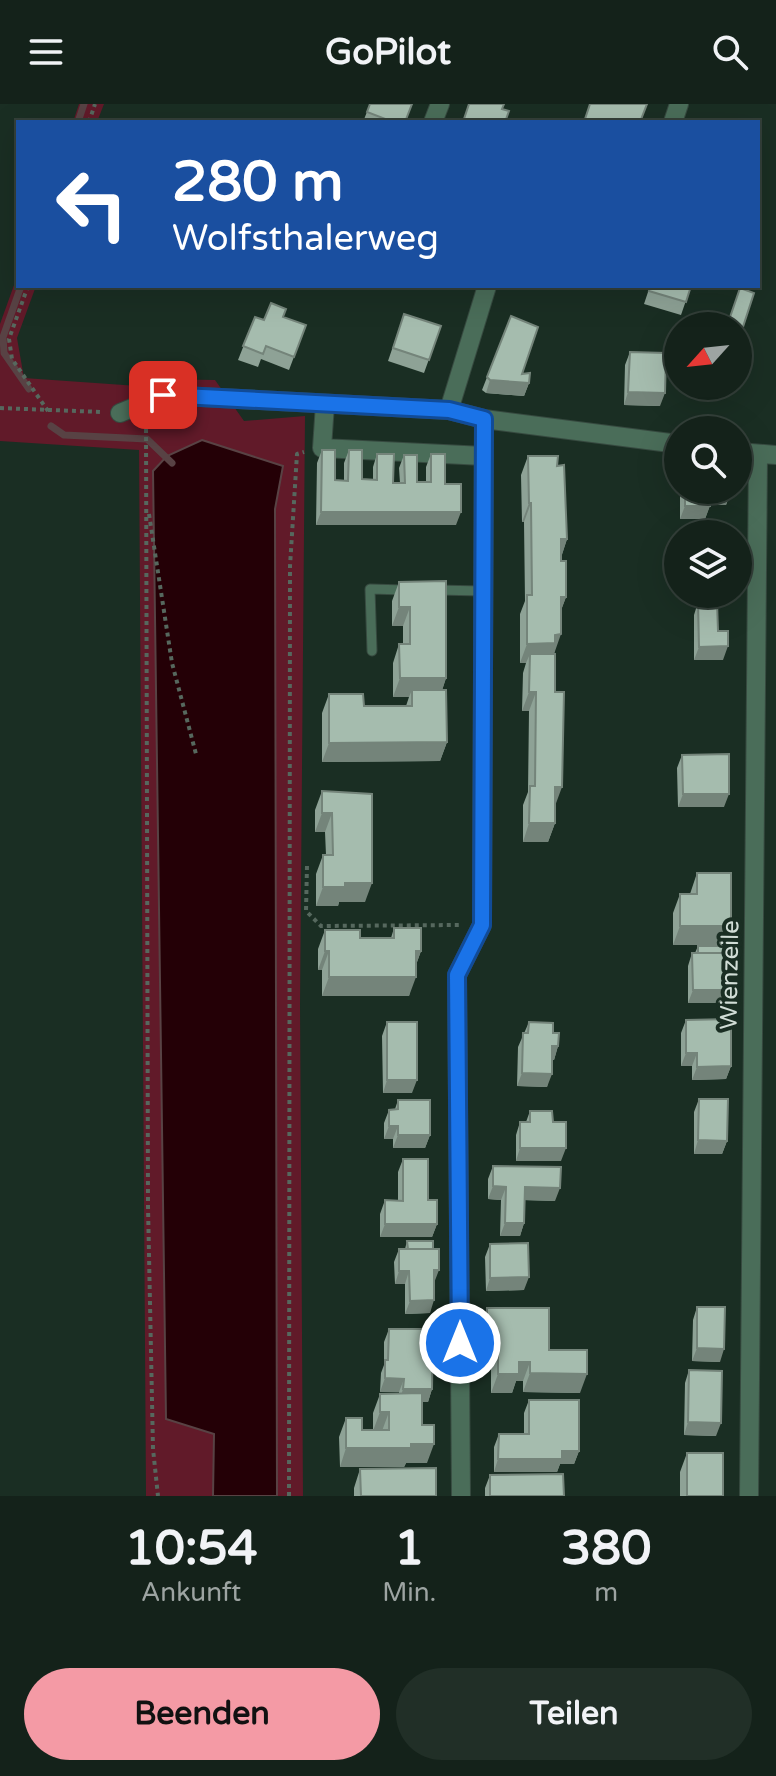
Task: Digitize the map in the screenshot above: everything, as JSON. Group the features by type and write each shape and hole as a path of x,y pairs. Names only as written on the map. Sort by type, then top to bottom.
{"street":[{"path":"449,410 486,288"},
{"path":"120,413 163,395 449,410 484,419 664,442"},
{"path":"325,404 322,448 484,456"},
{"path":"461,1496 457,975 482,925 484,419"},
{"name":"Wienzeile","path":"749,1496 767,455"}],"lane":[{"path":"372,651 370,589 413,590"},
{"path":"427,590 483,591"}],"path":[{"path":"27,288 9,339 12,359 48,411"},
{"path":"145,403 148,1206 153,1449 158,1496"},
{"path":"0,408 120,413"},
{"path":"289,1496 290,566 297,454 322,448"},
{"path":"147,500 172,663 196,754"},
{"path":"307,866 306,911 321,926 482,925"}],"shaded area":[{"path":"79,104 104,104 98,120 74,120"},
{"path":"16,280 16,288 35,288 17,338 24,378 138,386 154,379 215,380 244,421 305,416 300,1005 303,1496 146,1496 139,450 0,441 0,324"},
{"path":"202,440 283,466 275,509 277,1496 213,1496 214,1434 166,1419 153,471 167,456"}],"building":[{"path":"370,104 412,104 406,120 388,120 367,112"},
{"path":"469,104 504,104 502,109 509,111 506,120 464,120"},
{"path":"590,104 647,104 641,120 585,119"},
{"path":"650,288 690,288 686,302 649,291"},
{"path":"740,288 754,293 748,312 732,312"},
{"path":"271,303 286,309 283,317 306,325 294,357 266,346 263,354 243,346 255,317 264,320"},
{"path":"404,314 441,326 429,360 393,348"},
{"path":"511,316 538,327 522,374 530,373 529,383 490,380 487,377"},
{"path":"630,352 664,353 664,393 628,392"},
{"path":"322,450 335,450 335,480 348,481 349,450 362,450 362,479 377,480 377,454 394,454 393,483 405,483 404,455 417,455 417,482 431,482 431,454 445,454 445,484 461,484 461,512 321,512"},
{"path":"528,456 558,456 557,466 564,465 567,539 561,539 561,561 566,561 566,597 561,597 561,634 555,635 555,643 527,644 527,595 532,595"},
{"path":"685,504 710,504 710,506"},
{"path":"446,581 446,678 400,678 399,644 410,644 410,607 399,607 399,582"},
{"path":"698,608 717,608 718,631 728,631 728,646 699,647"},
{"path":"530,654 555,654 555,692 564,692 562,787 555,787 555,823 529,823 530,786 535,786 536,692 529,692"},
{"path":"412,690 446,690 447,742 329,743 329,694 363,694 364,706 412,706"},
{"path":"729,754 729,794 683,794 682,755"},
{"path":"322,791 372,794 372,883 323,887 323,855 333,855 332,813 322,813"},
{"path":"697,873 731,873 731,926 680,926 680,894 697,894"},
{"path":"394,928 421,928 421,951 416,951 416,977 329,977 325,930 360,930 360,938 394,938"},
{"path":"698,946 723,946 723,953 698,953"},
{"path":"692,953 725,953 726,990 693,990"},
{"path":"731,1019 731,1066 697,1067 697,1053 686,1053 686,1020"},
{"path":"387,1022 417,1022 417,1080 387,1080"},
{"path":"529,1022 553,1023 553,1033 559,1033 558,1046 552,1046 552,1074 522,1073 523,1033 528,1033"},
{"path":"699,1099 728,1099 727,1141 698,1140"},
{"path":"398,1100 430,1100 430,1135 398,1135 398,1126 389,1126 389,1110 398,1109"},
{"path":"530,1111 552,1111 553,1122 566,1122 566,1148 520,1148 520,1122 530,1122"},
{"path":"403,1159 428,1159 428,1200 437,1200 437,1224 385,1224 385,1200 403,1201"},
{"path":"493,1166 561,1167 560,1188 525,1187 524,1223 505,1223 506,1187 493,1186"},
{"path":"407,1241 433,1241 433,1249 408,1249"},
{"path":"528,1243 529,1277 490,1278 490,1244"},
{"path":"399,1249 439,1249 439,1270 434,1270 434,1300 410,1301 409,1271 399,1271"},
{"path":"697,1307 725,1307 724,1349 697,1348"},
{"path":"487,1308 549,1308 549,1350 587,1350 587,1374 530,1373 530,1362 519,1362 519,1374 498,1374 498,1339 487,1339"},
{"path":"389,1329 433,1329 432,1389 403,1389 404,1379 385,1378"},
{"path":"689,1370 722,1371 721,1423 688,1422"},
{"path":"422,1393 422,1425 434,1425 434,1444 411,1444 411,1448 346,1448 346,1418 362,1418 362,1430 389,1430 389,1412 380,1412 380,1394"},
{"path":"529,1400 579,1400 579,1451 562,1451 562,1459 498,1459 499,1434 529,1434"},
{"path":"687,1453 723,1453 723,1496 687,1496"},
{"path":"436,1468 436,1496 361,1496 360,1469"},
{"path":"563,1474 564,1496 490,1496 490,1475"}],"waterway":[{"path":"79,120 84,104"},
{"path":"20,288 3,337 4,353 29,389"},
{"path":"51,426 64,435 147,439 172,463"}],"route":[{"path":"163,395 449,410 484,419 482,925 457,975 460,1343"}]}
